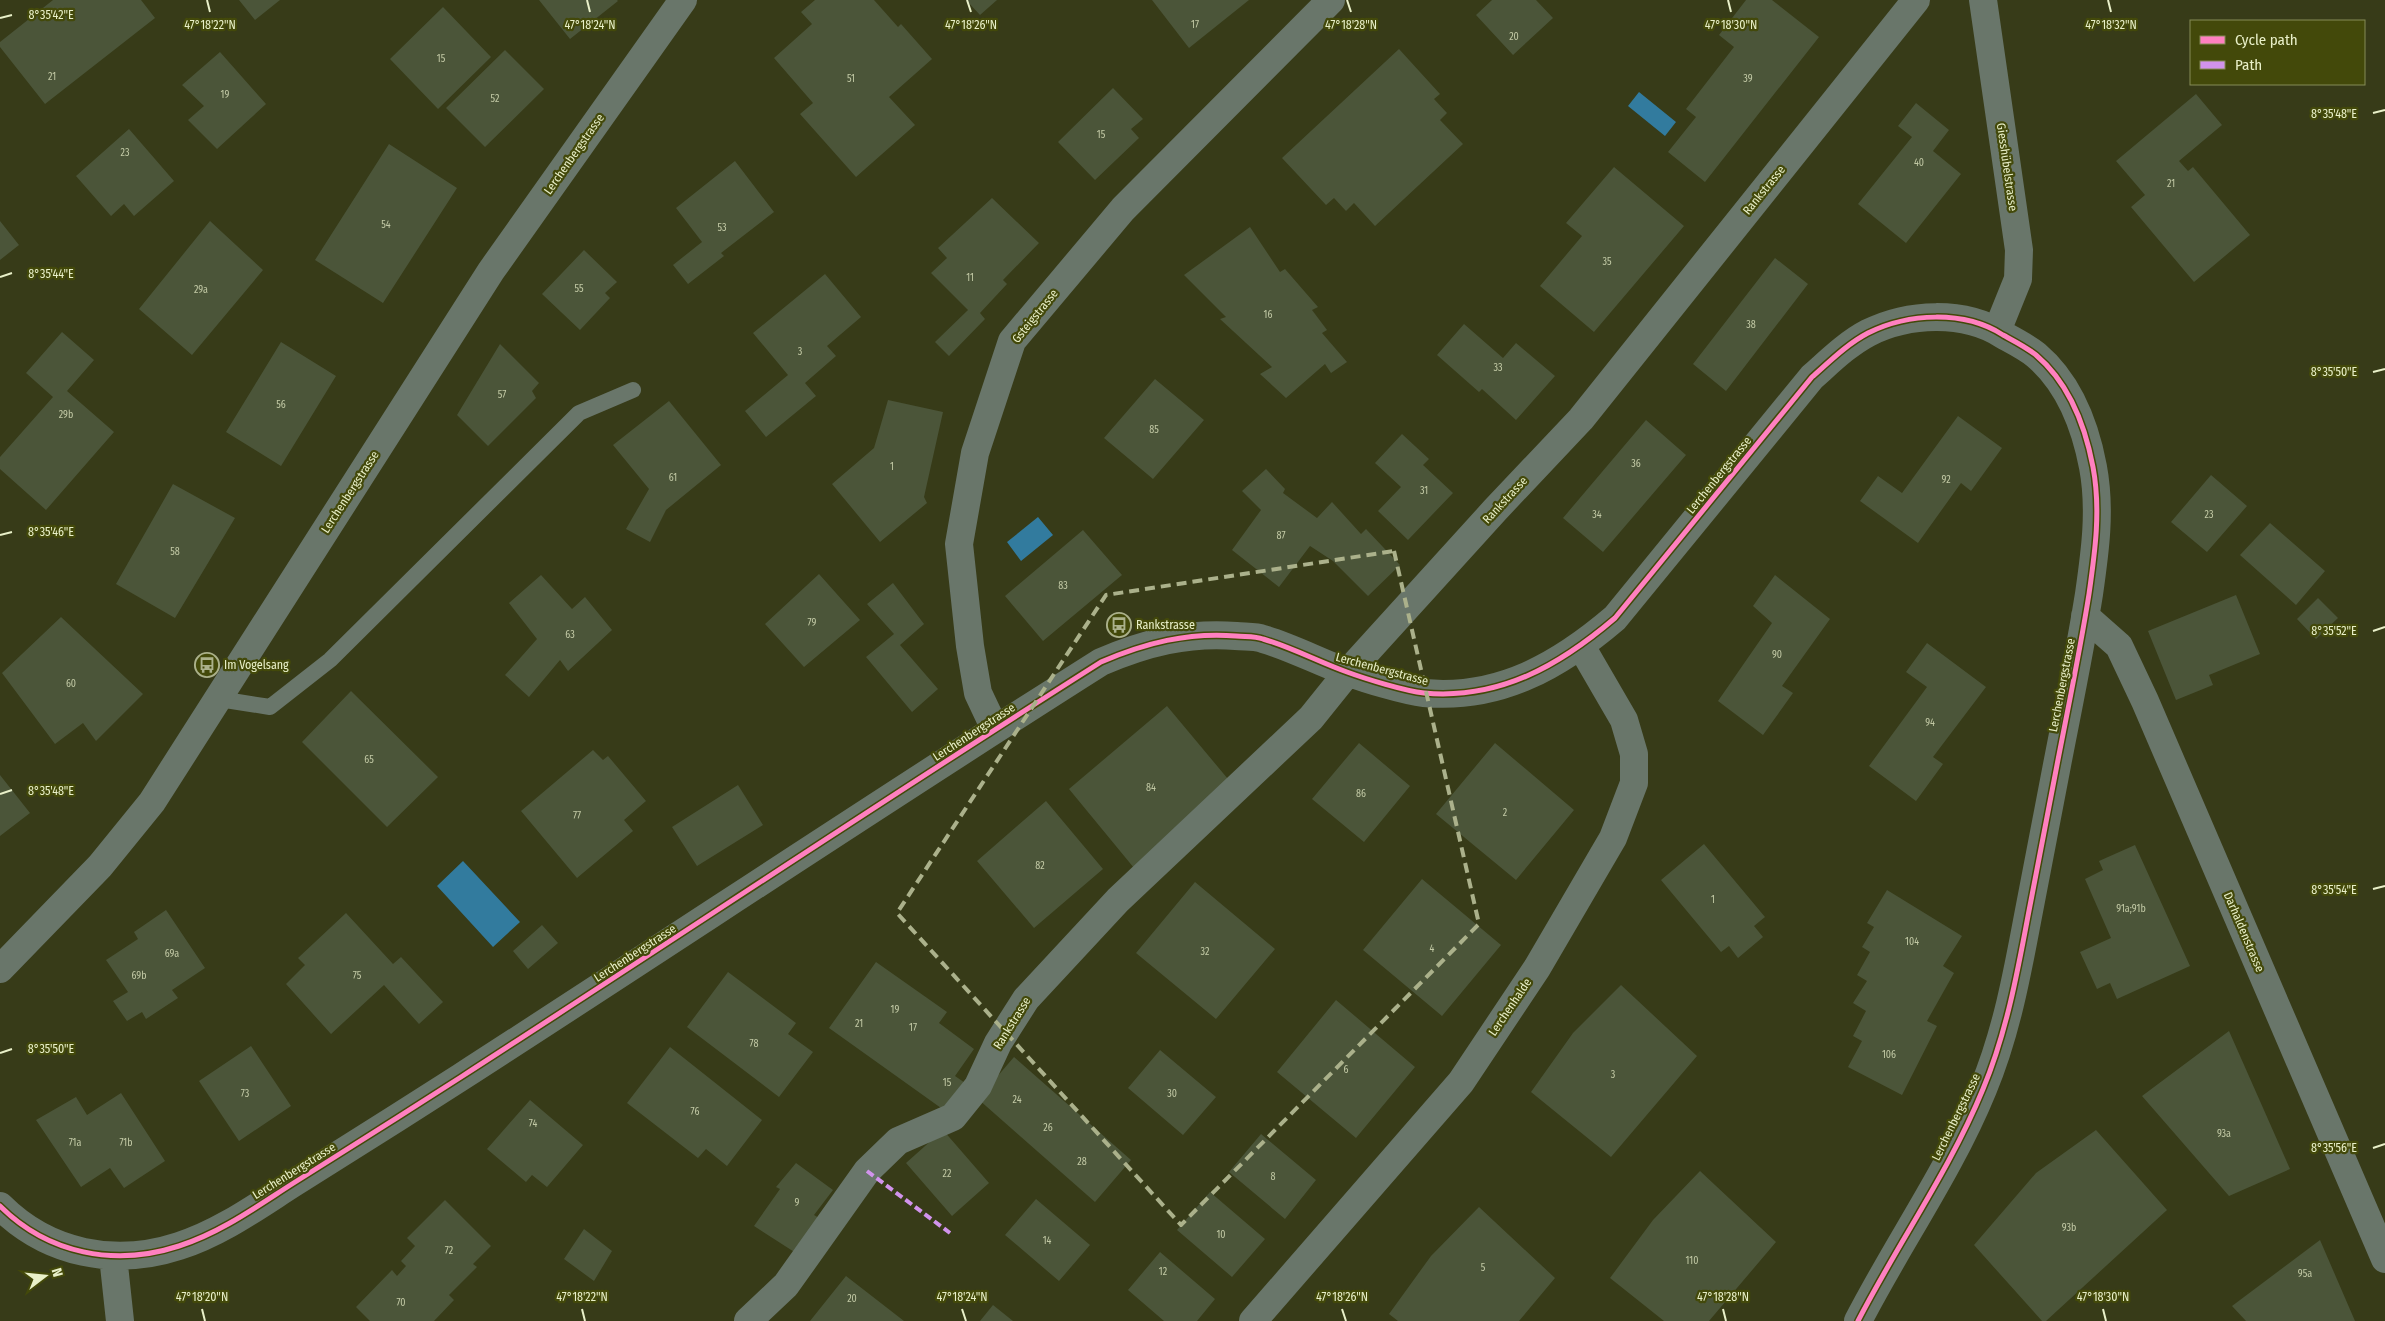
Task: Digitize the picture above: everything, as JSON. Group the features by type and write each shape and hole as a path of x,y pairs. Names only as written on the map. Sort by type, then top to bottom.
{"street":[{"name":"Lerchenbergstrasse","path":"0,969 112,852 152,802 491,271 683,0"},
{"name":"Gsteigstrasse","path":"995,729 978,693 970,646 959,544 975,453 1012,341 1123,208 1331,0"},
{"name":"Rankstrasse","path":"748,1321 786,1284 868,1171 898,1141 953,1118 978,1086 998,1043 1026,999 1118,900 1311,718 1348,672 1495,510 1581,419 1916,0"},
{"name":"Giesshübelstrasse","path":"1983,0 2019,250 2018,279 1998,331"},
{"name":"Lerchenbergstrasse","path":"0,1206 12,1218 40,1237 71,1250 113,1256 178,1247 208,1234 238,1218 711,916 995,729 1101,662 1129,650 1181,637 1219,634 1262,638 1348,672 1423,693 1460,692 1502,686 1548,668 1582,646 1615,618 1812,377 1843,350 1866,334 1888,325 1942,316 1973,322 1998,331 2035,355 2058,379 2073,401 2086,436 2094,469 2097,510 2096,544 2086,616 2016,979 2000,1042 1983,1090 1964,1130 1858,1321"},
{"name":"Darhaldenstrasse","path":"2086,616 2119,646 2145,701 2385,1259"},
{"name":"Lerchenhalde","path":"1253,1321 1461,1082 1537,968 1613,838 1634,783 1634,754 1624,720 1582,646"},
{"path":"113,1256 120,1321"}],"lane":[{"path":"219,699 270,707 330,660 579,413 633,390"}],"highlighted area":[{"path":"1394,551 1479,924 1181,1225 897,913 1106,595"}],"water":[{"path":"1639,92 1676,122 1665,136 1628,106"},
{"path":"1038,517 1053,535 1021,561 1007,542"},
{"path":"463,861 520,922 493,947 437,886"}],"building":[{"path":"53,0 141,0 155,18 45,104 0,47 0,42"},
{"path":"239,0 280,0 255,20"},
{"path":"539,0 617,0 618,1 570,39"},
{"path":"815,0 874,0 898,27 901,24 932,59 889,97 915,125 856,177 800,114 813,103 774,58 812,24 801,12"},
{"path":"966,0 997,0 980,15"},
{"path":"1152,0 1249,0 1189,48"},
{"path":"1492,0 1536,0 1553,18 1513,55 1476,15"},
{"path":"1746,0 1772,0 1819,37 1705,182 1668,152 1696,117 1686,109 1734,47 1719,35"},
{"path":"443,7 491,57 438,109 390,59"},
{"path":"1399,49 1440,94 1434,99 1447,113 1440,120 1463,144 1375,226 1354,203 1346,211 1334,198 1326,205 1282,158"},
{"path":"505,50 544,89 485,147 446,108"},
{"path":"220,52 266,104 217,149 188,120 204,106 182,85"},
{"path":"1113,88 1143,119 1131,129 1139,138 1095,180 1058,142"},
{"path":"2196,94 2222,125 2179,161 2188,171 2193,167 2250,235 2194,282 2131,207 2145,195 2116,161"},
{"path":"1916,103 1949,130 1933,151 1961,174 1906,243 1858,204 1912,137 1898,126"},
{"path":"129,129 174,181 134,216 124,204 111,216 76,176"},
{"path":"389,144 457,188 383,303 315,260"},
{"path":"735,161 774,212 721,253 724,256 688,284 673,265 702,242 676,208"},
{"path":"1614,167 1684,226 1594,332 1540,286 1582,236 1566,223"},
{"path":"992,198 1039,243 1003,280 1007,284 980,313 985,319 949,356 935,342 968,310 931,273 947,258 938,248"},
{"path":"0,221 19,245 0,260"},
{"path":"210,221 263,270 192,355 139,309"},
{"path":"1250,227 1280,272 1285,269 1318,307 1312,310 1327,330 1322,333 1347,362 1331,373 1325,364 1286,398 1260,374 1272,367 1220,319 1226,317 1184,275"},
{"path":"584,250 617,282 605,293 610,298 580,330 542,294"},
{"path":"1775,258 1808,284 1726,391 1693,364"},
{"path":"825,274 861,317 827,346 836,356 805,383 816,396 766,437 745,411 788,375 753,333"},
{"path":"1464,324 1503,358 1516,343 1555,376 1516,420 1482,389 1479,392 1437,355"},
{"path":"62,332 94,360 67,391 114,432 46,510 0,469 0,457 53,397 26,373"},
{"path":"281,342 336,376 281,466 226,432"},
{"path":"500,344 539,383 532,391 536,398 488,446 457,415"},
{"path":"1155,379 1204,420 1153,479 1104,438"},
{"path":"888,400 943,412 924,497 927,503 880,542 832,484 874,448"},
{"path":"669,401 721,465 666,510 650,542 626,529 649,489 613,445"},
{"path":"1958,416 2002,448 1971,491 1961,483 1918,543 1860,501 1878,476 1902,493"},
{"path":"1646,420 1686,455 1603,552 1563,518"},
{"path":"1402,434 1429,459 1423,465 1453,493 1408,540 1378,511 1401,487 1375,463"},
{"path":"1266,469 1285,489 1283,493 1317,518 1332,502 1361,534 1366,529 1400,565 1368,596 1333,561 1310,546 1279,587 1232,550 1261,510 1242,491"},
{"path":"2211,475 2247,506 2207,552 2171,522"},
{"path":"173,484 235,518 175,618 116,584"},
{"path":"2270,523 2325,571 2296,605 2240,555"},
{"path":"1083,530 1122,575 1043,641 1005,596"},
{"path":"819,574 860,620 804,667 765,624"},
{"path":"541,575 572,609 585,597 612,630 568,671 560,660 529,697 505,675 537,639 509,603"},
{"path":"1775,575 1830,619 1782,686 1793,693 1763,735 1718,701 1772,623 1753,606"},
{"path":"893,583 924,624 900,645 938,689 912,712 866,657 894,634 867,604"},
{"path":"2236,595 2260,654 2209,675 2213,685 2176,700 2148,631"},
{"path":"2318,598 2338,618 2316,639 2297,619"},
{"path":"61,617 143,694 96,741 83,723 55,744 2,673"},
{"path":"1927,643 1986,687 1933,757 1943,764 1916,801 1869,766 1927,687 1906,672"},
{"path":"351,691 438,777 387,827 302,742"},
{"path":"1167,706 1233,785 1134,868 1069,789"},
{"path":"1359,743 1410,786 1364,842 1312,799"},
{"path":"1495,743 1574,810 1516,880 1436,814"},
{"path":"593,750 603,760 608,756 646,801 624,820 633,831 577,878 521,811"},
{"path":"0,775 30,813 0,836"},
{"path":"738,785 763,825 697,866 672,827"},
{"path":"1046,801 1103,869 1034,928 977,861"},
{"path":"1704,844 1765,917 1754,926 1763,937 1738,958 1729,946 1721,952 1661,880"},
{"path":"2135,845 2190,966 2117,999 2110,983 2097,989 2080,952 2111,938 2085,879 2103,870 2099,861"},
{"path":"1422,879 1501,945 1442,1016 1363,950"},
{"path":"1195,882 1275,949 1216,1019 1136,953"},
{"path":"1887,890 1962,936 1943,966 1954,973 1927,1021 1937,1026 1902,1095 1848,1067 1862,1041 1853,1036 1866,1011 1853,1003 1867,981 1857,975 1870,952 1862,947 1874,927 1867,923"},
{"path":"166,910 205,968 172,990 178,998 146,1019 142,1012 127,1021 113,1001 128,992 106,960 138,939 134,932"},
{"path":"346,913 393,964 401,957 443,1002 419,1024 384,985 331,1034 286,984 305,965 298,958"},
{"path":"542,925 558,943 528,969 513,951"},
{"path":"876,962 947,1012 939,1023 974,1049 955,1076 968,1085 948,1113 829,1028"},
{"path":"728,972 796,1023 788,1034 813,1052 779,1097 687,1027"},
{"path":"1621,985 1697,1056 1611,1157 1531,1092 1573,1033"},
{"path":"1336,1000 1415,1067 1356,1138 1277,1072"},
{"path":"2229,1031 2290,1169 2229,1196 2142,1096"},
{"path":"251,1046 291,1106 239,1141 199,1081"},
{"path":"670,1047 762,1120 727,1166 706,1149 698,1158 627,1103"},
{"path":"1160,1050 1216,1097 1183,1135 1128,1088"},
{"path":"1014,1057 1131,1160 1095,1202 978,1099"},
{"path":"121,1093 165,1161 124,1188 110,1168 81,1187 36,1120 76,1097 87,1115"},
{"path":"530,1100 583,1145 547,1187 532,1175 526,1182 487,1149"},
{"path":"943,1130 989,1183 952,1216 906,1163"},
{"path":"2096,1130 2167,1210 2046,1321 2042,1321 1974,1245 2036,1173"},
{"path":"1261,1134 1316,1180 1285,1219 1229,1172"},
{"path":"796,1163 833,1190 814,1215 824,1221 799,1255 754,1226 780,1189 776,1187"},
{"path":"1700,1171 1776,1242 1709,1321 1664,1321 1610,1278 1653,1220"},
{"path":"1210,1192 1265,1239 1232,1277 1177,1230"},
{"path":"1036,1199 1090,1245 1059,1281 1005,1235"},
{"path":"445,1200 491,1246 473,1264 477,1267 449,1295 454,1300 434,1321 370,1321 356,1307 392,1270 397,1276 406,1266 401,1261 415,1246 407,1238"},
{"path":"1479,1207 1555,1278 1519,1321 1398,1321 1389,1314 1431,1256"},
{"path":"584,1229 612,1251 594,1281 564,1259"},
{"path":"2320,1240 2355,1321 2246,1321 2232,1306"},
{"path":"1160,1252 1215,1299 1197,1321 1164,1321 1128,1290"},
{"path":"846,1276 904,1321 810,1321"},
{"path":"993,1305 1013,1321 980,1321"}],"marked path":[{"path":"867,1171 950,1233"}],"cycle path":[{"path":"0,1206 19,1222 39,1235 61,1245 84,1252 107,1255 155,1252 179,1246 209,1234 251,1210 440,1090 1101,662 1134,649 1184,637 1218,635 1257,637 1364,678 1424,693 1452,694 1478,691 1503,685 1527,676 1573,651 1615,618 1812,377 1838,354 1860,337 1900,321 1918,318 1954,318 1988,327 2016,342 2036,355 2058,378 2074,406 2090,451 2097,499 2095,547 2082,637 2024,938 2010,1004 1998,1047 1970,1119 1858,1321"}],"place":[{"name":"Rankstrasse","path":"1119,625"},
{"name":"Im Vogelsang","path":"207,665"}]}
